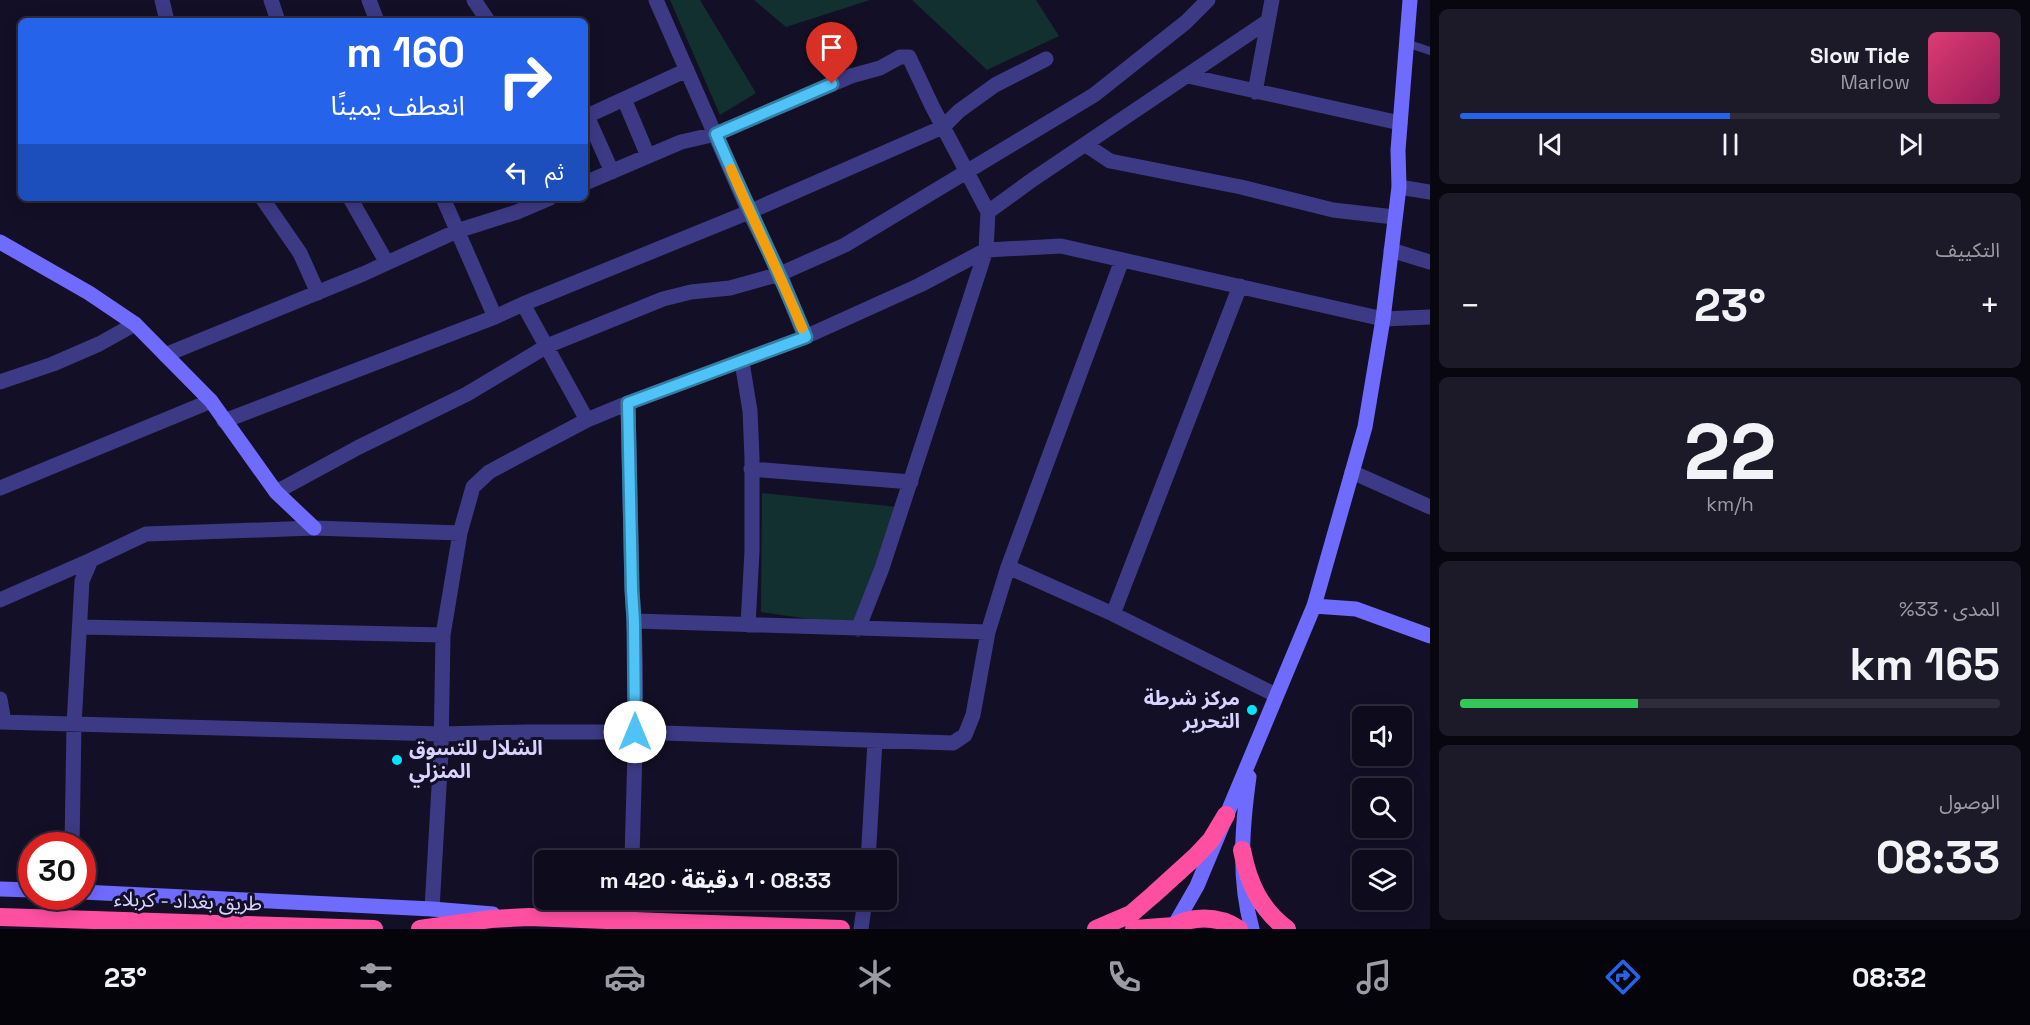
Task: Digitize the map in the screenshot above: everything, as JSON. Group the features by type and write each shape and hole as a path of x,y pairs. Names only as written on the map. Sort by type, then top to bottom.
{"highway":[{"path":"1096,929 1131,914 1196,856 1211,840 1226,815"},
{"path":"1242,850 1251,886 1272,916 1287,929"},
{"name":"طريق بغداد - كربلاء","path":"0,916 179,926 374,929"},
{"path":"420,929 491,919 529,917 842,929"},
{"path":"1134,929 1172,927 1192,919 1206,918 1220,920 1238,928"}],"main road":[{"path":"1172,927 1197,886 1314,606 1365,427 1383,319 1394,218 1400,186 1398,150 1410,0"},
{"path":"0,242 89,293 135,324 211,401 276,492 314,528"},
{"path":"1314,606 1356,609 1430,636"},
{"path":"1252,929 1246,904 1242,850 1245,808 1254,750"},
{"path":"0,889 18,890"},
{"path":"96,893 432,909 529,917"}],"street":[{"path":"162,0 166,18"},
{"path":"271,0 277,18"},
{"path":"369,0 377,18"},
{"path":"474,0 486,18"},
{"path":"656,0 749,212 780,274 806,337"},
{"path":"276,492 359,447 466,394 547,346 663,299 691,292 730,288 780,274 845,245 1094,95 1186,22 1208,0"},
{"path":"1255,92 1272,0"},
{"path":"988,212 1268,21"},
{"path":"588,182 681,142 716,134 851,76 879,68 900,57 909,57 988,212 986,250 882,568 858,629"},
{"path":"224,421 495,317 749,212 943,127 959,111 995,85 1046,59"},
{"path":"588,116 687,70"},
{"path":"1188,76 1400,123"},
{"path":"624,99 648,156"},
{"path":"588,118 612,172"},
{"path":"1086,145 1110,161 1241,187 1333,210 1394,218"},
{"path":"1400,186 1430,192"},
{"path":"264,201 300,253 318,293"},
{"path":"352,201 387,263"},
{"path":"444,201 495,317"},
{"path":"165,355 318,293 457,231 517,212 542,201"},
{"path":"432,909 442,734 442,635 460,533 473,487 489,472 587,420 806,337 920,285 986,250 1061,246 1383,319 1430,317"},
{"path":"1391,250 1430,262"},
{"path":"0,699 2,722 442,734 635,732 953,742 965,735 973,716 988,632 1008,567 1122,260"},
{"path":"1113,614 1240,286"},
{"path":"523,304 587,420"},
{"path":"4,377 53,364 99,344 135,324"},
{"path":"742,362 750,411 752,551 748,625"},
{"path":"0,488 211,401"},
{"path":"628,403 634,621 635,732 632,850"},
{"path":"751,469 911,482"},
{"path":"1352,472 1430,507"},
{"path":"0,600 146,534 314,528 460,533"},
{"path":"72,832 74,725 82,581 91,560"},
{"path":"1008,567 1113,614 1276,695"},
{"path":"634,621 988,632"},
{"path":"81,627 442,635"},
{"path":"869,850 875,741"},
{"path":"630,921 631,910"},
{"path":"861,929 864,910"}],"lane":[{"path":"1407,43 1430,51"}],"green space":[{"path":"670,0 700,0 756,93 720,115"},
{"path":"754,0 870,0 786,27"},
{"path":"912,0 1036,0 1059,36 987,70"},
{"path":"762,493 898,507 852,625 761,612"}],"slow traffic":[{"path":"731,169 749,212 780,274 802,328"}],"place":[{"name":"مركز شرطة التحرير","path":"1252,710"},
{"name":"الشلال للتسوق المنزلي","path":"397,760"}],"route":[{"path":"635,732 628,403 806,337 716,134 832,84"}]}
